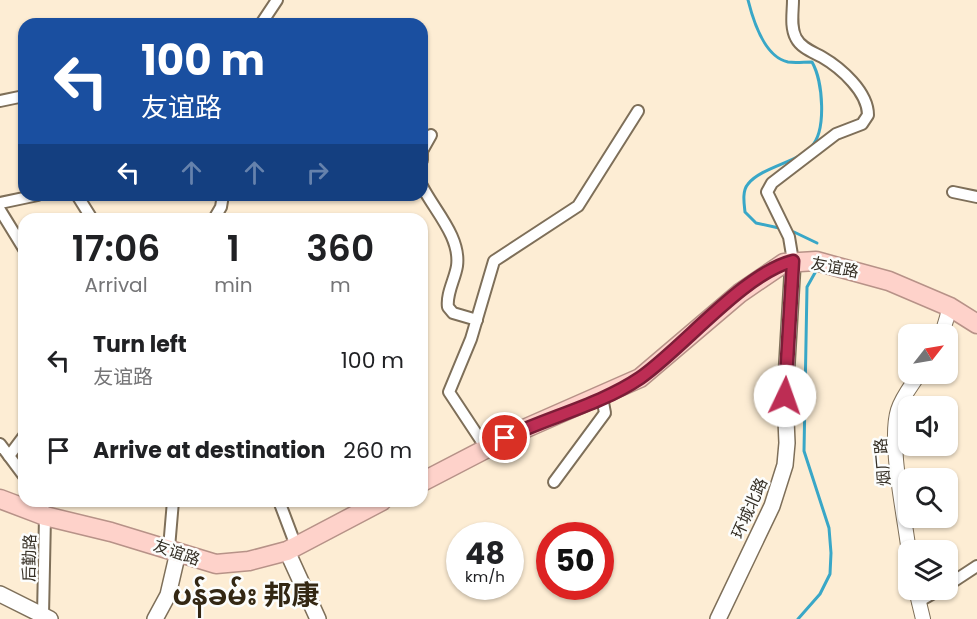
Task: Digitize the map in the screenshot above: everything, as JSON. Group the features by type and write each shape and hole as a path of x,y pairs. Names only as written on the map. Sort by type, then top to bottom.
{"highway":[{"name":"友谊路","path":"428,479 486,448 640,378 740,293 772,270 793,261 842,266 889,281 950,307 977,324"},
{"name":"友谊路","path":"0,499 18,503"},
{"name":"友谊路","path":"43,509 206,562 230,564 292,549 371,507"}],"main road":[{"name":"环城北路","path":"718,619 772,506 785,465 787,443 785,396 793,261"},
{"path":"292,549 318,619"},
{"path":"156,619 168,595 173,550"},
{"path":"0,594 47,617"}],"street":[{"path":"265,18 277,0"},
{"path":"793,261 789,237 767,192 772,183 836,134 862,124 868,115 865,100 845,74 807,50 796,38 792,20 794,0"},
{"path":"0,102 18,98"},
{"path":"486,448 449,392 477,320 495,261 578,206 638,111"},
{"path":"428,143 431,135"},
{"path":"953,192 977,197"},
{"path":"428,196 450,233 456,250 457,263 447,306 453,314 477,320"},
{"path":"0,203 18,199"},
{"path":"0,210 18,239"},
{"path":"945,324 950,307"},
{"name":"烟厂路","path":"907,540 895,422 902,400 912,384"},
{"path":"554,482 605,413 602,396"},
{"path":"0,444 18,468"},
{"path":"9,456 18,444"},
{"path":"173,507 173,550"},
{"path":"281,507 292,549"},
{"name":"后勤路","path":"43,509 47,617"},
{"path":"958,578 977,566"},
{"path":"918,600 923,619"}],"waterway":[{"path":"748,0 761,37 772,53 788,62 812,62 816,70 822,106 819,130 811,147"},
{"path":"779,228 756,223 745,212 745,190 752,179 758,175 799,156"},
{"path":"794,232 817,243"},
{"path":"798,619 820,594 830,574 829,528 804,451 807,287 816,271"}],"district":[{"name":"ပန်ခမ်း 邦康","path":"246,595"}],"route":[{"path":"505,438 640,378 740,293 784,263 793,261 785,396"}]}
